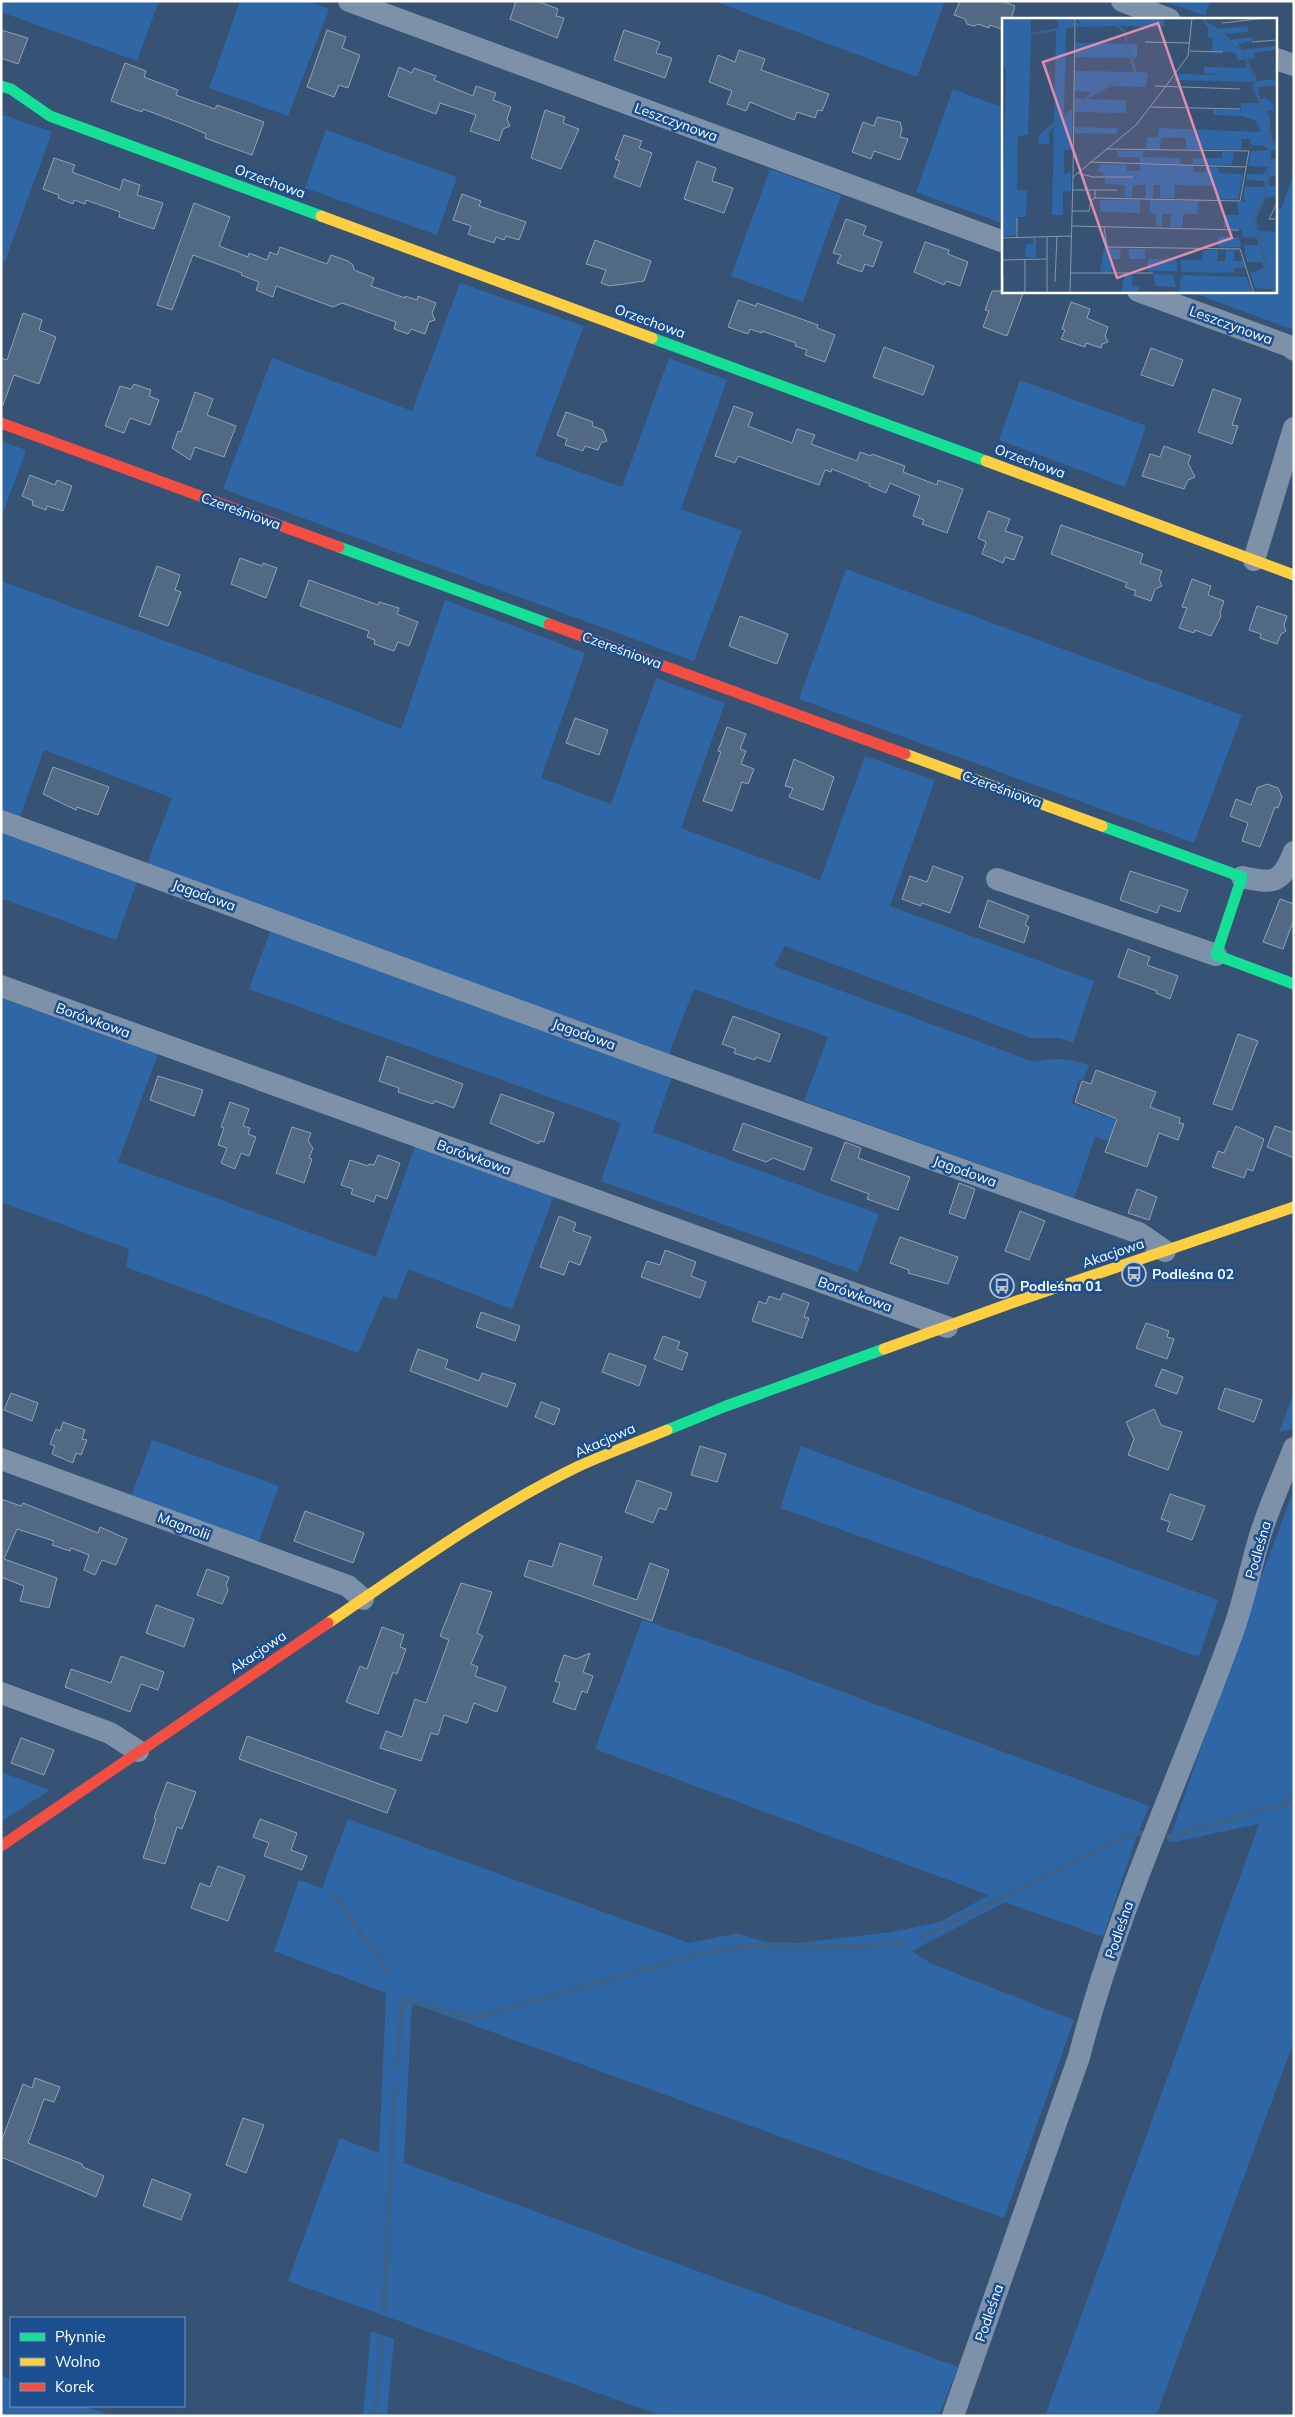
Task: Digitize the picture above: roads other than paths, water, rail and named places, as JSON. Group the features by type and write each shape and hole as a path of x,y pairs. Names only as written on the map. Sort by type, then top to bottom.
{"street":[{"name":"Leszczynowa","path":"349,1 1002,241"},
{"path":"1122,1 1166,18"},
{"path":"1278,60 1294,65"},
{"name":"Orzechowa","path":"1,86 11,89 50,116 1294,575"},
{"name":"Leszczynowa","path":"1141,292 1289,346 1294,350"},
{"name":"Czereśniowa","path":"1,423 1242,877 1265,882 1275,879 1286,872 1294,852"},
{"path":"1254,560 1294,428"},
{"name":"Jagodowa","path":"1,821 639,1055 1139,1233 1165,1251"},
{"path":"1216,955 1242,877"},
{"path":"997,878 1294,984"},
{"name":"Borówkowa","path":"1,986 947,1327"},
{"name":"Akacjowa","path":"1,1846 435,1550 529,1493 580,1466 726,1406 1294,1207"},
{"name":"Podleśna","path":"953,2416 1079,2057 1092,2006 1141,1866 1232,1634 1246,1593 1260,1536 1294,1448"},
{"name":"Magnolii","path":"1,1460 348,1586 363,1598"},
{"path":"1,1693 110,1733 138,1751"}],"waterway":[{"path":"1169,1837 1294,1801"},
{"path":"923,1937 1121,1838 1141,1833"},
{"path":"333,1894 388,1971"},
{"path":"397,2065 403,1999 473,2018 699,1954 742,1946 860,1947 903,1943"},
{"path":"384,2309 395,2085"},
{"path":"376,2416 381,2339"}],"place":[{"name":"Podleśna 02","path":"1134,1274"},
{"name":"Podleśna 01","path":"1002,1286"}]}
